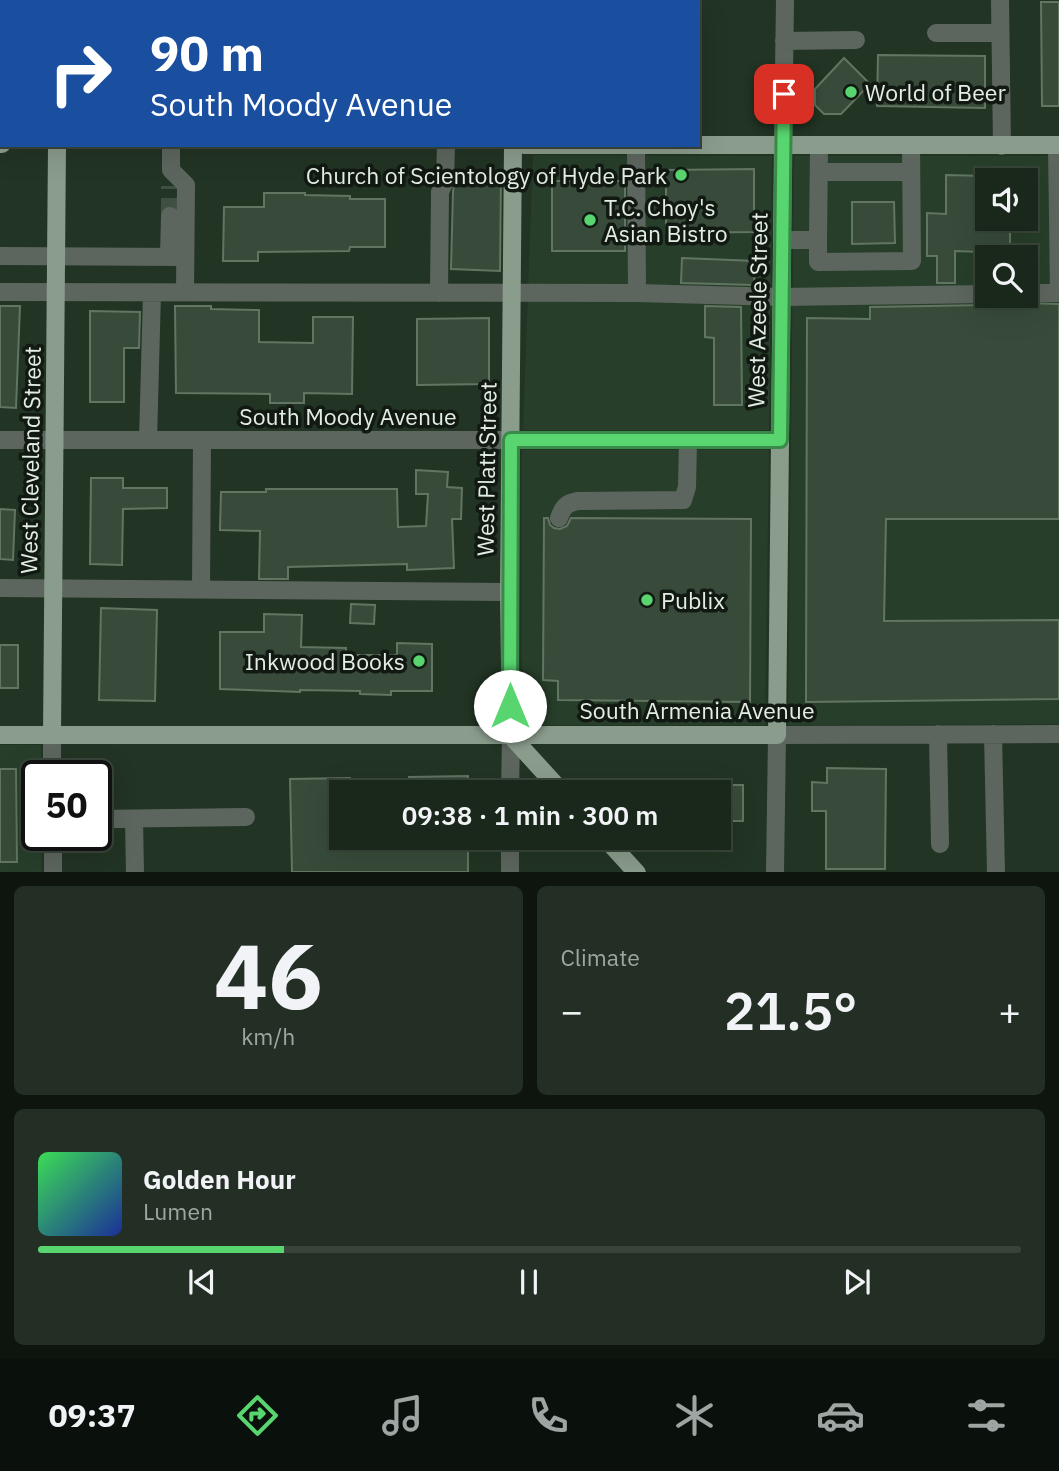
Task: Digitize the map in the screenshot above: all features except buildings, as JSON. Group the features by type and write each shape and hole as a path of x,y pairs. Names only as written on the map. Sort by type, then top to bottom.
{"main road":[{"path":"700,146 1058,145"},
{"name":"West Azeele Street","path":"776,735 783,146"},
{"name":"West Cleveland Street","path":"52,735 58,147"},
{"name":"West Platt Street","path":"511,736 509,592 513,147"},
{"name":"South Armenia Avenue","path":"0,735 776,735"},
{"path":"511,736 551,780"},
{"path":"616,850 636,872"}],"street":[{"name":"West Azeele Street","path":"783,146 785,0"},
{"path":"1000,0 1002,146"},
{"path":"936,33 1000,33"},
{"path":"784,41 856,40"},
{"path":"1038,293 1059,293 1058,145"},
{"path":"819,147 818,262 912,261 911,146"},
{"path":"171,147 171,178 186,186 177,257"},
{"path":"439,293 440,192 445,181 446,147"},
{"path":"637,293 639,147"},
{"path":"819,172 911,172"},
{"path":"170,216 185,292"},
{"path":"782,240 818,240"},
{"path":"0,256 177,257"},
{"path":"0,292 637,293 782,297 975,294"},
{"path":"148,440 152,293"},
{"name":"South Moody Avenue","path":"0,440 780,440"},
{"path":"201,589 202,440"},
{"path":"559,518 563,507 570,502 683,500 687,487 688,440"},
{"path":"0,588 509,592"},
{"path":"938,734 940,844"},
{"path":"993,734 996,872"},
{"name":"South Armenia Avenue","path":"776,735 1059,734"},
{"name":"West Cleveland Street","path":"52,735 52,760"},
{"name":"West Azeele Street","path":"775,872 776,735"},
{"name":"West Platt Street","path":"510,780 511,736"},
{"path":"112,819 246,817"},
{"path":"134,819 135,872"},
{"path":"510,850 510,872"},
{"path":"53,851 53,872"}],"shaded area":[{"path":"533,155 772,156 769,430 523,430"},
{"path":"794,156 1059,156 1059,724 788,725"},
{"path":"522,450 769,450 765,725 522,725"},
{"path":"0,745 41,745 41,760 21,760 21,851 42,851 42,872 0,872"}],"tunnel":[{"path":"170,186 170,216"}],"place":[{"name":"World of Beer","path":"851,92"},
{"name":"Church of Scientology of Hyde Park","path":"681,175"},
{"name":"T.C. Choy's Asian Bistro","path":"590,220"},
{"name":"Publix","path":"647,600"},
{"name":"Inkwood Books","path":"419,661"}],"route":[{"path":"510,706 511,440 780,440 784,94"}]}
